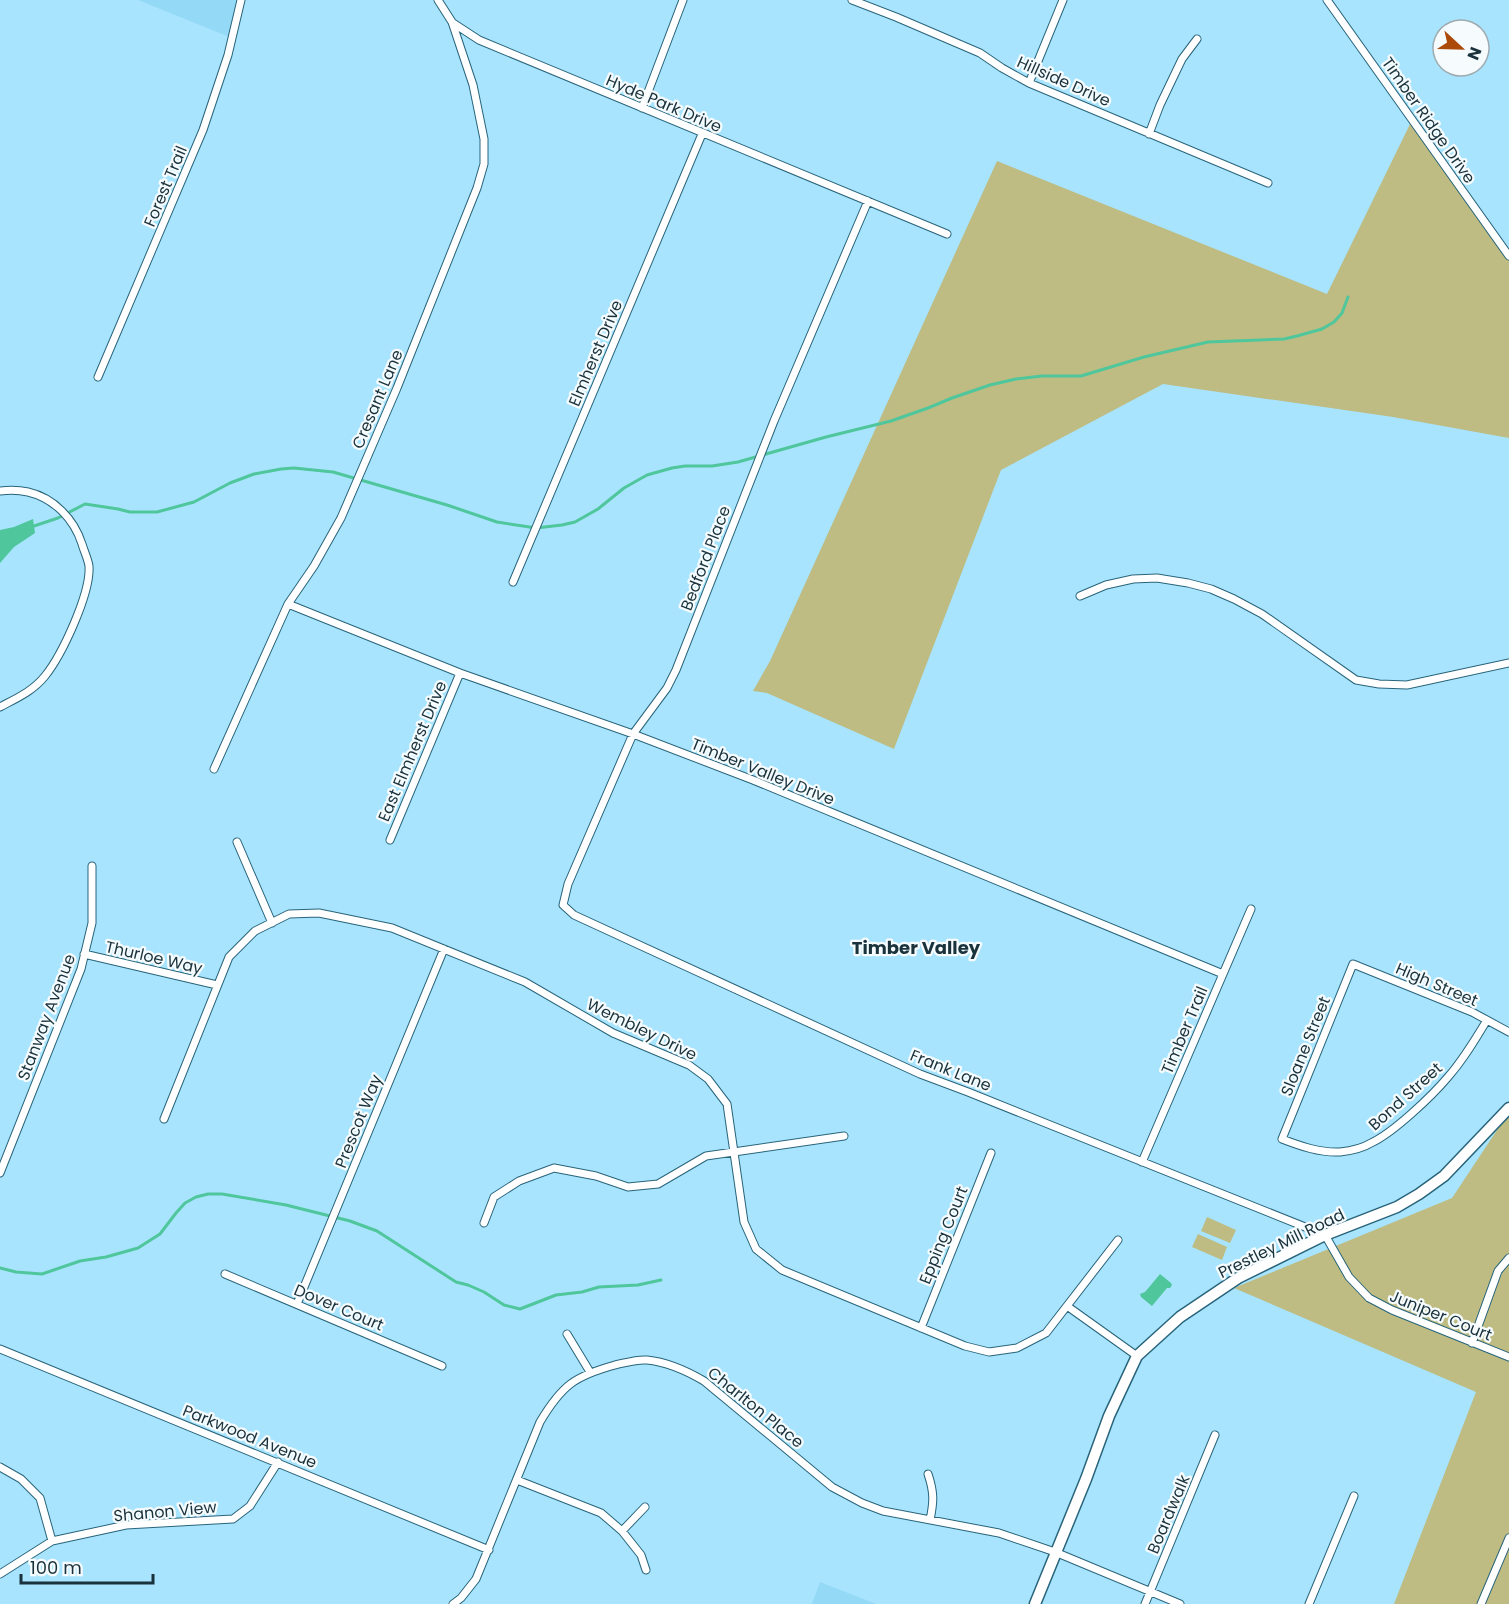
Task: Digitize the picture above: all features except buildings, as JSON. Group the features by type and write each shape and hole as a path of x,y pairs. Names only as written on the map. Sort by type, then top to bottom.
{"street":[{"name":"Forest Trail","path":"98,376 203,130 228,55 241,0"},
{"path":"438,0 452,22"},
{"path":"642,108 683,0"},
{"name":"Hillside Drive","path":"852,0 980,53 1029,82 1268,183"},
{"path":"872,8 875,0"},
{"path":"1029,82 1063,0"},
{"name":"Timber Ridge Drive","path":"1327,0 1509,256"},
{"name":"Hyde Park Drive","path":"452,22 479,40 946,234"},
{"name":"Cresant Lane","path":"214,769 288,604 314,566 341,518 397,388 477,188 483,164 484,139 470,73 452,22"},
{"path":"1149,134 1182,59 1197,39"},
{"name":"Elmherst Drive","path":"513,582 702,134"},
{"name":"Bedford Place","path":"574,915 563,905 568,884 633,734 667,688 676,670 770,432 868,201"},
{"path":"0,490 27,492 48,500 63,512 78,533 89,564 84,597 58,658 45,677 31,691 0,707"},
{"path":"1080,596 1106,585 1133,579 1157,578 1211,589 1262,614 1356,680 1379,684 1407,685 1509,663"},
{"name":"Timber Valley Drive","path":"288,604 460,673 633,734 764,784 1223,974"},
{"name":"East Elmherst Drive","path":"390,840 460,673"},
{"path":"237,843 272,923"},
{"name":"Stanway Avenue","path":"0,1173 81,969 92,923 92,866"},
{"name":"Timber Trail","path":"1142,1162 1251,909"},
{"name":"Wembley Drive","path":"164,1119 229,957 255,931 289,914 319,912 392,928 525,982 613,1032 689,1065 708,1079 727,1104 744,1222 756,1249 782,1270 921,1328 989,1353 1017,1348 1046,1333 1118,1240"},
{"name":"Frank Lane","path":"574,915 920,1074 1325,1235"},
{"name":"Prescot Way","path":"297,1304 444,949"},
{"name":"Thurloe Way","path":"84,954 217,986"},
{"name":"High Street","path":"1353,964 1472,1012 1509,1032"},
{"name":"Sloane Street","path":"1282,1139 1353,964"},
{"name":"Bond Street","path":"1282,1139 1301,1147 1340,1152 1371,1143 1397,1125 1448,1078 1487,1020"},
{"name":"Prestley Mill Road","path":"1035,1604 1109,1416 1137,1356 1180,1317 1238,1278 1325,1235 1397,1207 1419,1194 1444,1176 1509,1108"},
{"path":"484,1223 494,1197 519,1181 554,1168 596,1176 628,1187 658,1184 706,1156 844,1136"},
{"name":"Epping Court","path":"921,1328 991,1153"},
{"name":"Juniper Court","path":"1325,1235 1349,1277 1369,1298 1392,1310 1509,1357"},
{"path":"1472,1342 1498,1271 1509,1258"},
{"name":"Dover Court","path":"225,1274 442,1366"},
{"path":"1067,1306 1137,1356"},
{"path":"567,1334 590,1372"},
{"name":"Parkwood Avenue","path":"0,1349 489,1550"},
{"name":"Charlton Place","path":"453,1604 461,1598 476,1579 548,1407 563,1389 590,1372 627,1362 646,1360 667,1364 704,1380 832,1487 862,1503 883,1511 999,1533 1055,1552 1180,1604"},
{"name":"Boardwalk","path":"1145,1604 1215,1435"},
{"name":"Shanon View","path":"0,1574 52,1541 126,1526 232,1519 250,1506 278,1462"},
{"path":"0,1467 21,1479 40,1498 52,1541"},
{"path":"928,1474 934,1502 930,1520"},
{"path":"517,1479 601,1514 622,1531 641,1555 646,1570"},
{"path":"1309,1604 1354,1496"},
{"path":"622,1531 645,1507"},
{"path":"1481,1604 1509,1538"}],"shaded area":[{"path":"138,0 241,0 232,38"},
{"path":"1412,120 1509,256 1509,438 1393,417 1163,384 1001,470 894,749 767,693 753,691 770,661 997,161 1327,294"},
{"path":"33,519 35,533 14,547 0,563 0,530"},
{"path":"1509,1112 1509,1604 1394,1604 1476,1392 1234,1288 1452,1198"},
{"path":"1207,1217 1236,1230 1230,1243 1201,1231"},
{"path":"1198,1234 1227,1247 1222,1260 1192,1247"},
{"path":"1160,1274 1172,1285 1152,1306 1140,1294 1145,1292"},
{"path":"820,1582 876,1604 812,1604"}],"waterway":[{"path":"34,526 58,518 85,504 130,512 157,512 194,502 230,483 254,474 294,468 333,472 497,522 536,528 562,525 575,522 598,509 624,488 647,475 685,466 712,466 738,462 891,421 990,385 1016,379 1081,376 1144,357 1208,342 1284,339 1297,336 1322,329 1334,322 1342,313 1348,297"},
{"path":"0,1268 42,1274 80,1261 138,1248 160,1234 185,1203 208,1194 222,1194 286,1205 350,1221 377,1231 456,1282 484,1292 504,1305 520,1309 556,1295 582,1292 599,1287 638,1285 661,1280"}],"district":[{"name":"Timber Valley","path":"916,948"}]}
